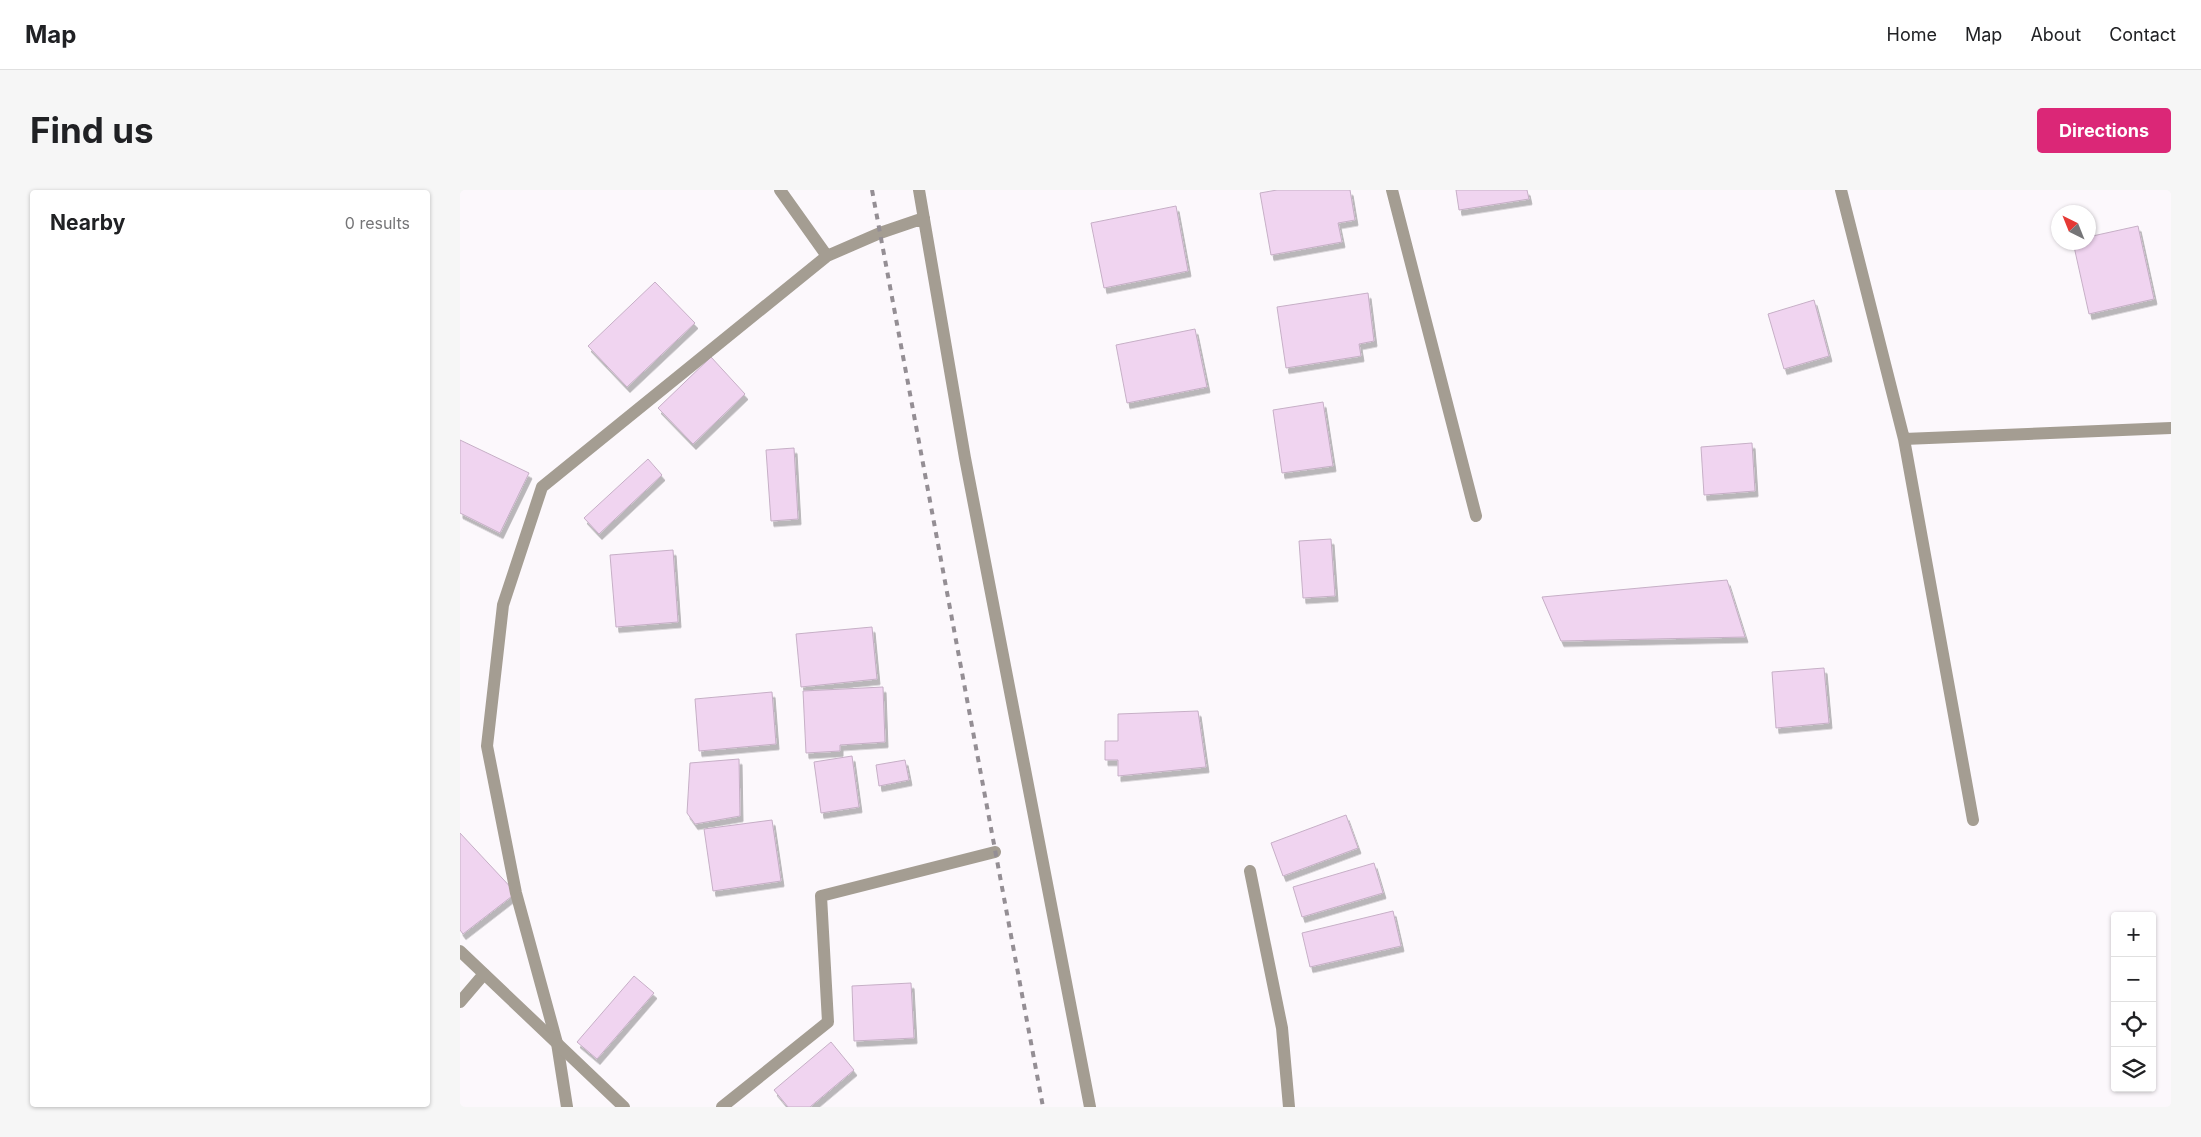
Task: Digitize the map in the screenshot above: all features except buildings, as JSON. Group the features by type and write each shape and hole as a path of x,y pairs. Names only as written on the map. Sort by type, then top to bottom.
{"street":[{"path":"780,190 827,256"},
{"path":"920,190 966,458 1090,1107"},
{"path":"1392,190 1476,516"},
{"path":"1841,190 1904,439 1973,820"},
{"path":"567,1107 557,1043 516,893 487,746 502,605 542,487 827,256 880,233 924,218"},
{"path":"1904,439 2171,428"},
{"path":"722,1107 828,1022 821,896 996,852"},
{"path":"1250,871 1282,1028 1288,1107"},
{"path":"460,951 624,1107"},
{"path":"460,1002 484,974"}],"railway":[{"path":"872,190 1043,1107"}]}
